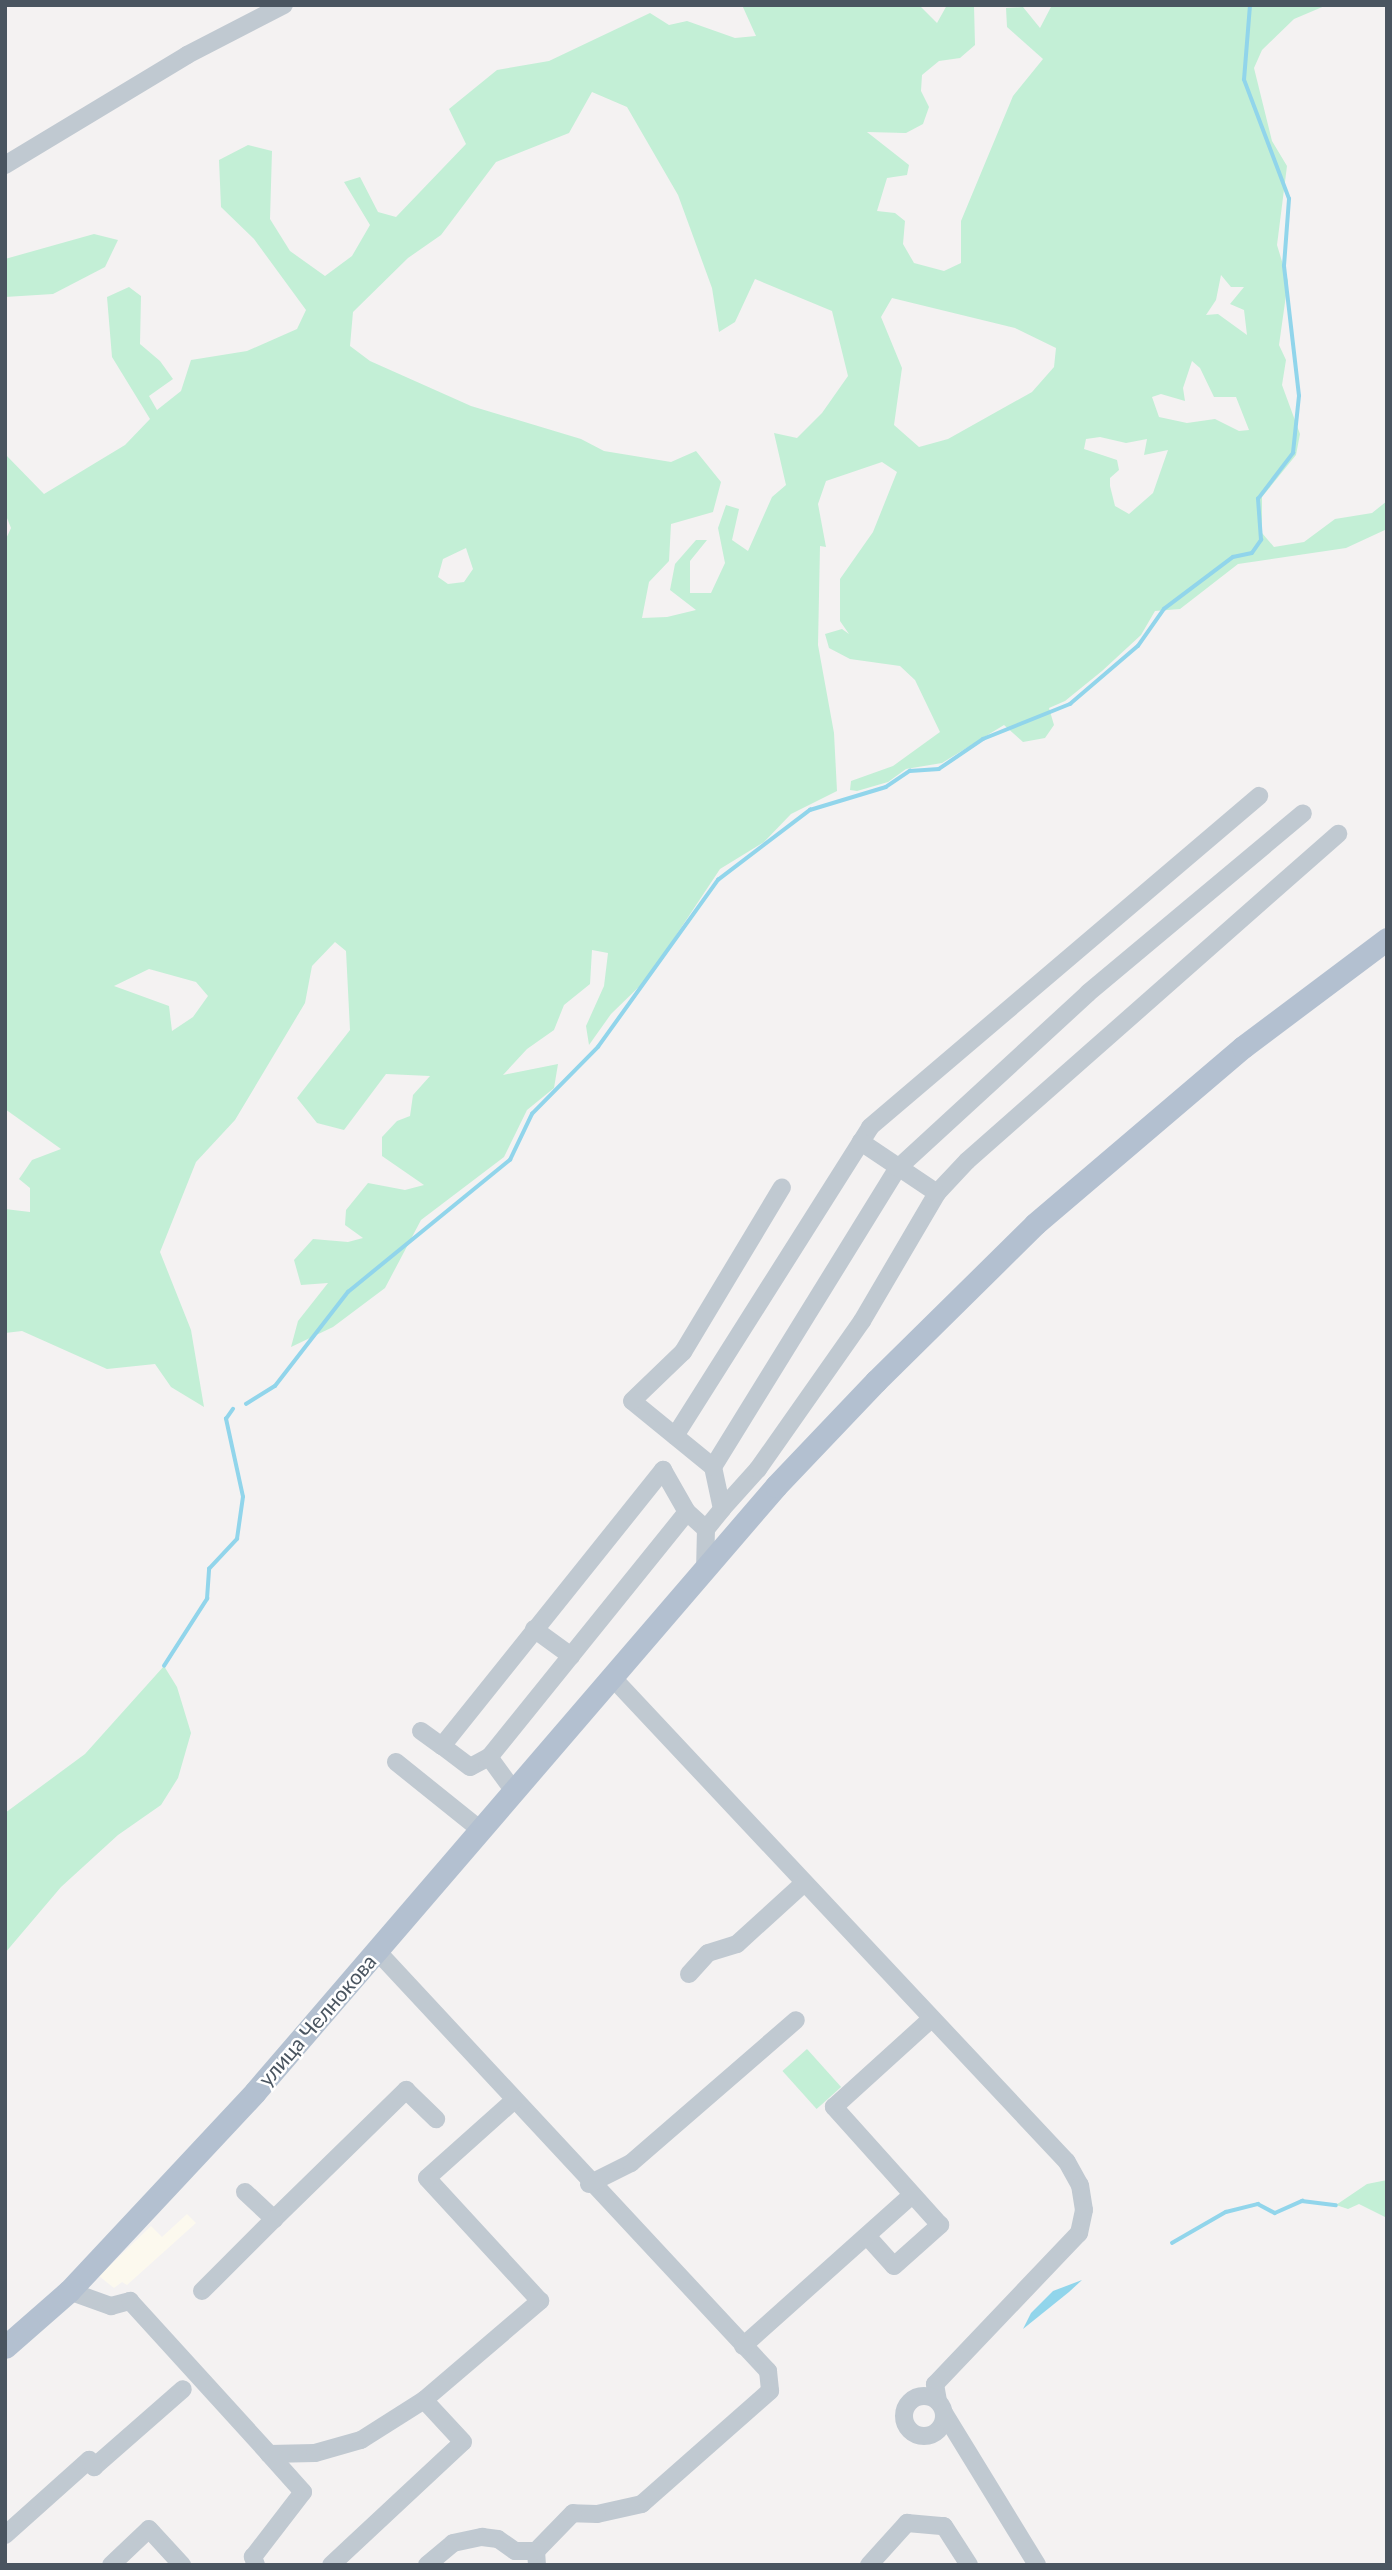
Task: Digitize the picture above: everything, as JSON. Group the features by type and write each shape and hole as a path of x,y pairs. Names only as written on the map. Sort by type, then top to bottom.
{"main road":[{"name":"улица Челнокова","path":"5,2347 69,2291 255,2092 377,1951 478,1828 705,1572 776,1486 1035,1224 1243,1047 1387,939"}],"street":[{"path":"5,165 187,55 284,5"},
{"path":"675,1436 870,1127 1259,796"},
{"path":"713,1467 898,1168 1088,993 1303,813"},
{"path":"705,1572 706,1529 758,1469 862,1321 937,1193 967,1161 1338,834"},
{"path":"861,1142 937,1193"},
{"path":"722,1509 713,1467 632,1401 683,1352 782,1188"},
{"path":"442,1746 663,1470 687,1512 706,1529"},
{"path":"421,1731 470,1767 489,1756 687,1512"},
{"path":"534,1629 571,1656"},
{"path":"611,1675 931,2020 1067,2162 1080,2185 1084,2210 1079,2233 936,2384 933,2392 1037,2565"},
{"path":"489,1756 512,1789"},
{"path":"396,1762 478,1828"},
{"path":"689,1974 708,1953 737,1944 804,1883"},
{"path":"377,1951 589,2184 768,2371 770,2391 642,2504 597,2514 573,2513 537,2558 515,2551 498,2539 482,2537 453,2543 427,2565"},
{"path":"589,2184 631,2163 796,2020"},
{"path":"867,2236 894,2266 940,2225 834,2107 931,2020"},
{"path":"202,2291 406,2090 436,2119"},
{"path":"269,2454 314,2453 361,2440 424,2400 540,2301 427,2178 513,2101"},
{"path":"245,2192 275,2218"},
{"path":"743,2346 912,2195"},
{"path":"69,2291 111,2306 130,2301 303,2492 253,2557 256,2565"},
{"path":"5,2536 89,2460 94,2467 183,2389"},
{"path":"331,2565 463,2442 424,2400"},
{"path":"869,2565 907,2523 944,2526 969,2565"},
{"path":"111,2565 149,2529 182,2565"}],"shaded area":[{"path":"187,2214 196,2223 127,2285 122,2282 114,2288 99,2276 151,2226 162,2237"}],"green space":[{"path":"742,5 919,5 937,23 947,5 974,5 975,45 960,58 939,61 922,75 921,91 929,107 923,124 906,133 867,132 909,165 907,175 887,178 877,211 895,213 905,221 903,244 914,263 944,271 961,263 961,221 1013,96 1043,59 1007,27 1006,8 1023,7 1040,28 1052,5 1327,5 1294,19 1262,50 1254,68 1272,141 1287,166 1277,245 1288,281 1279,345 1286,360 1282,385 1300,434 1296,455 1262,497 1262,533 1274,547 1304,542 1335,519 1372,513 1387,501 1387,529 1346,548 1238,564 1180,609 1155,611 1141,635 1102,671 1065,701 1049,708 1054,725 1045,738 1023,742 1004,725 942,763 906,769 888,782 857,791 850,790 851,781 893,766 940,732 915,680 900,666 850,659 829,648 825,634 842,629 849,634 840,621 840,579 873,532 897,472 882,462 826,481 818,504 826,547 820,546 818,645 834,733 837,791 791,814 764,842 720,869 647,979 611,1014 589,1045 586,1026 604,986 608,953 592,950 590,984 564,1005 554,1030 527,1049 503,1075 558,1064 554,1088 527,1110 504,1157 421,1220 385,1288 333,1327 291,1347 298,1321 328,1283 301,1285 294,1260 313,1239 348,1242 363,1238 345,1225 346,1210 368,1183 405,1190 424,1185 382,1156 382,1137 397,1121 410,1116 413,1095 430,1076 386,1074 344,1130 317,1123 297,1098 350,1030 346,951 335,942 312,966 305,1003 235,1120 196,1162 160,1252 191,1330 204,1407 171,1387 155,1364 107,1369 22,1331 5,1333 5,1209 30,1212 30,1188 19,1179 32,1160 61,1149 5,1109 5,541 11,528 5,513 5,454 44,494 125,445 150,419 112,357 107,297 129,287 141,296 140,344 160,361 173,379 149,396 157,410 181,391 191,360 247,351 297,329 306,310 254,239 221,207 219,160 248,145 272,151 270,219 290,251 325,276 352,256 370,225 344,182 360,177 378,212 396,217 466,144 449,109 497,70 549,61 650,13 669,25 687,21 735,38 756,36","holes":["592,92 627,107 678,195 712,288 719,332 735,322 755,279 832,311 848,376 822,413 797,438 774,433 786,485 772,497 748,551 732,540 739,509 726,505 718,528 725,563 711,593 690,593 690,561 707,540 696,540 675,564 670,590 696,610 667,617 642,618 649,582 669,561 671,524 713,512 721,482 696,451 671,462 604,451 581,439 471,406 370,361 350,346 353,312 408,258 441,235 496,162 569,133","1221,275 1231,287 1244,287 1230,304 1244,310 1247,335 1218,314 1206,315 1216,300","892,298 1015,328 1056,348 1054,367 1032,392 948,439 919,447 894,425 902,368 881,317","1192,361 1200,368 1214,397 1236,397 1249,430 1239,431 1215,419 1187,423 1159,417 1152,397 1161,394 1185,401 1183,388","1100,437 1126,443 1147,439 1144,455 1168,450 1153,493 1129,514 1115,506 1110,486 1110,478 1119,470 1117,460 1084,449 1086,439","466,548 473,569 464,582 448,584 438,577 443,559","149,969 196,982 208,996 193,1017 172,1031 169,1006 114,986"]},
{"path":"94,234 118,240 105,267 53,294 5,297 5,259"},
{"path":"164,1666 177,1687 191,1733 178,1778 161,1805 118,1835 61,1887 5,1953 5,1813 85,1754"},
{"path":"807,2049 841,2087 817,2109 782,2071"},
{"path":"1387,2180 1387,2218 1359,2204 1348,2209 1336,2205 1367,2184"}],"water":[{"path":"1082,2280 1023,2329 1031,2313 1053,2291"}],"waterway":[{"path":"246,1404 275,1386 348,1292 510,1160 532,1114 598,1047 718,880 810,810 886,787 910,771 939,769 983,739 1070,704 1138,646 1164,609 1233,557 1252,553 1261,540 1258,499 1293,453 1299,396 1284,266 1289,199 1244,80 1250,5"},
{"path":"164,1666 207,1599 209,1569 237,1539 243,1497 226,1419 233,1409"},
{"path":"1172,2243 1226,2212 1258,2204 1275,2213 1302,2201 1336,2205"}]}
